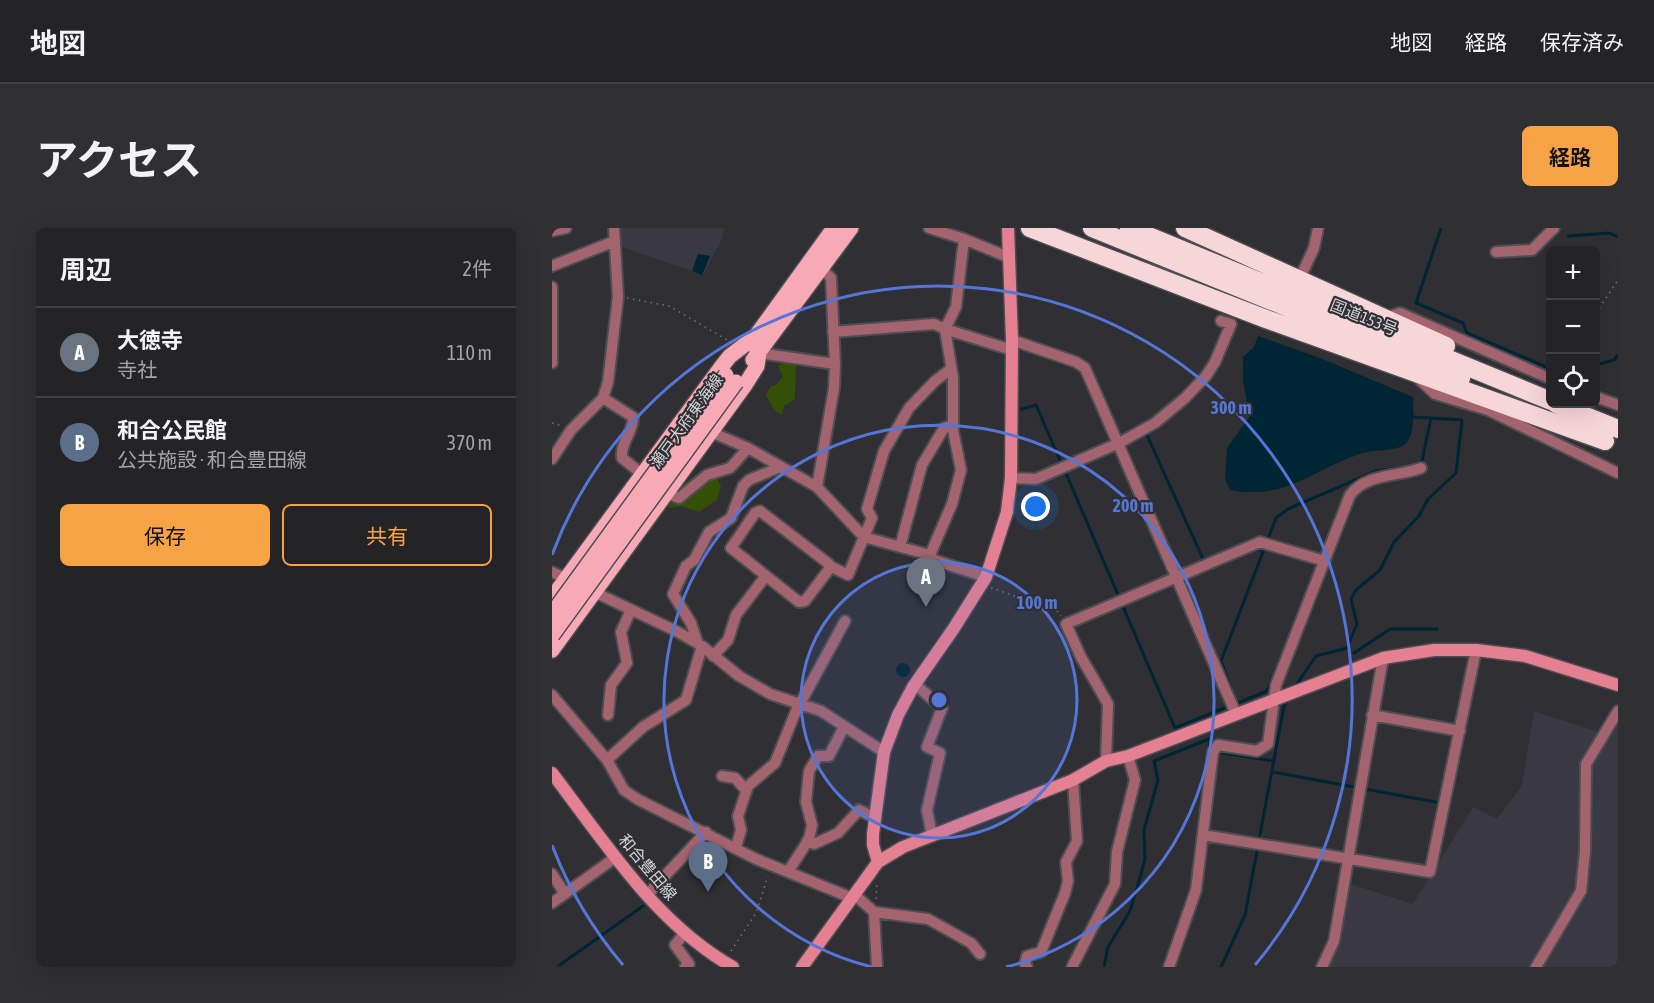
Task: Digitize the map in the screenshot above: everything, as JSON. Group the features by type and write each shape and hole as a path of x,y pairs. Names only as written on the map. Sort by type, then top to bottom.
{"highway":[{"path":"1030,228 1413,374 1615,436"},
{"name":"国道153号","path":"1092,228 1598,435 1615,436"},
{"name":"国道153号","path":"1129,228 1546,399"},
{"path":"1185,228 1546,391"},
{"path":"1563,408 1615,436"},
{"path":"1579,408 1615,436"}],"main road":[{"name":"瀬戸大府東海線","path":"552,635 731,378 755,337 834,228"},
{"name":"瀬戸大府東海線","path":"552,614 731,378 759,353 851,228"},
{"path":"552,598 559,575 642,474 730,356 755,337"},
{"path":"552,650 596,593 745,385 757,366 759,353"}],"street":[{"path":"552,231 566,228"},
{"path":"552,459 571,430 603,398 608,382 618,297 614,228"},
{"path":"929,228 1008,257"},
{"path":"878,862 873,845 884,752 898,715 915,684 983,581 1007,512 1011,478 1012,345 1008,228"},
{"path":"1299,280 1314,248 1318,228"},
{"path":"1496,252 1532,250 1554,228"},
{"path":"964,239 956,307 945,329 951,369 953,426 961,470 952,504 930,559 983,581"},
{"path":"552,266 615,241"},
{"path":"817,487 830,416 836,364 831,278 821,268"},
{"path":"552,287 552,363"},
{"path":"1385,318 1400,313 1546,377"},
{"path":"1011,478 1036,479 1119,443 1155,423 1185,398 1206,376 1215,362 1231,324 1221,321"},
{"path":"833,332 934,324 945,329 1076,362 1084,368 1119,443 1236,714"},
{"path":"759,353 836,364"},
{"path":"830,566 805,601 799,602 765,577 730,545 760,511 830,566 848,574 872,518 867,509 884,451 915,400 951,369"},
{"path":"1413,374 1435,394 1488,410 1618,473"},
{"path":"603,398 633,417 633,425 621,448 622,458 642,474"},
{"path":"1600,398 1618,405"},
{"path":"900,547 921,465 944,428 953,426"},
{"path":"711,432 748,448 817,487 865,537 930,555"},
{"path":"666,494 679,498 707,474 730,468 748,448"},
{"path":"607,760 643,727 686,700 700,645 691,623 673,594 678,580 686,566 694,560 709,532 731,518 742,486 780,467"},
{"path":"1169,967 1196,890 1213,752 1218,745 1257,751 1268,744 1274,699 1350,495 1357,486 1421,468"},
{"path":"1106,761 1108,704 1081,657 1066,624 1260,542 1325,561"},
{"path":"559,575 700,645 770,694 821,711 884,752"},
{"path":"713,656 728,640 736,615 765,577"},
{"path":"608,715 611,685 627,663 621,632 631,610"},
{"path":"736,848 741,830 738,816 746,790 775,763 800,705 845,621"},
{"path":"802,967 878,862 903,847 1073,780 1106,761 1128,756 1383,658 1434,650 1476,650 1525,656 1618,685"},
{"path":"1203,835 1350,857 1431,872 1476,650"},
{"path":"1322,967 1334,941 1383,658"},
{"path":"915,684 942,708 927,747 940,753 927,810 932,836"},
{"path":"552,695 607,760 624,790 637,799 772,866 854,896 874,912 928,918 971,943 980,954"},
{"path":"1536,967 1581,891 1585,852 1586,764 1618,711"},
{"path":"1372,715 1460,730"},
{"path":"788,872 807,841 812,825 806,802 809,771 818,756 829,756 844,727"},
{"path":"1072,967 1115,884 1117,852 1135,780 1128,756"},
{"name":"和合豊田線","path":"552,773 647,895 684,934 728,964"},
{"path":"722,776 735,778 746,790"},
{"path":"1027,967 1025,964 1028,956 1041,952 1065,893 1068,880 1066,862 1077,841 1073,780"},
{"path":"807,841 814,844 838,833 859,810 875,818"},
{"path":"647,895 706,832"},
{"path":"552,903 616,857"},
{"path":"552,874 565,894"},
{"path":"874,912 877,967"},
{"path":"684,934 675,945 689,964 685,967"}],"path":[{"path":"1600,307 1618,280"},
{"path":"618,297 669,306 733,343"},
{"path":"983,581 1024,598 1045,599 1066,624"},
{"path":"728,964 756,913 772,866"},
{"path":"874,912 877,884"}],"shaded area":[{"path":"620,228 724,228 722,239 703,275 620,246"},
{"path":"1534,711 1611,736 1618,725 1618,967 1325,967 1337,939 1350,884 1413,904 1473,807 1497,819 1522,786"}],"green space":[{"path":"785,362 796,365 795,399 784,406 782,414 775,411 766,395 771,386 776,385 783,377 778,366"},
{"path":"715,475 721,486 717,500 699,512 681,506 669,508 671,502 675,502"}],"water":[{"path":"698,254 710,256 702,275 692,271"},
{"path":"1258,336 1320,358 1413,397 1413,423 1408,441 1395,449 1363,453 1284,487 1250,492 1230,490 1225,479 1227,448 1250,416 1243,382 1243,357 1254,347"},
{"path":"900,663 906,663 910,670 906,677 900,677 896,673 896,667"}],"waterway":[{"path":"1441,228 1416,303 1463,323 1467,333 1546,367"},
{"path":"1568,236 1609,233 1618,237"},
{"path":"1600,364 1614,360 1618,355"},
{"path":"1022,409 1036,405 1062,465"},
{"path":"1294,688 1316,656 1347,648 1357,624 1351,599 1356,590 1380,570 1394,542 1419,516 1428,499 1456,473 1462,420 1413,417"},
{"path":"1236,702 1221,661 1276,518 1288,509 1376,471 1414,466 1422,461 1431,418"},
{"path":"1146,433 1208,570 1254,550 1264,550"},
{"path":"1065,471 1175,728 1229,706"},
{"path":"1354,653 1390,629 1437,629"},
{"path":"1235,704 1267,691 1286,646"},
{"path":"1221,967 1245,915 1284,706 1288,699"},
{"path":"1104,967 1108,947 1130,911 1145,858 1144,830 1158,780 1154,761 1209,739 1210,751"},
{"path":"1217,752 1274,761"},
{"path":"1273,772 1441,803"},
{"path":"557,967 643,906"}],"place":[{"name":"大徳寺","path":"926,607"},
{"name":"和合公民館","path":"708,892"}]}
